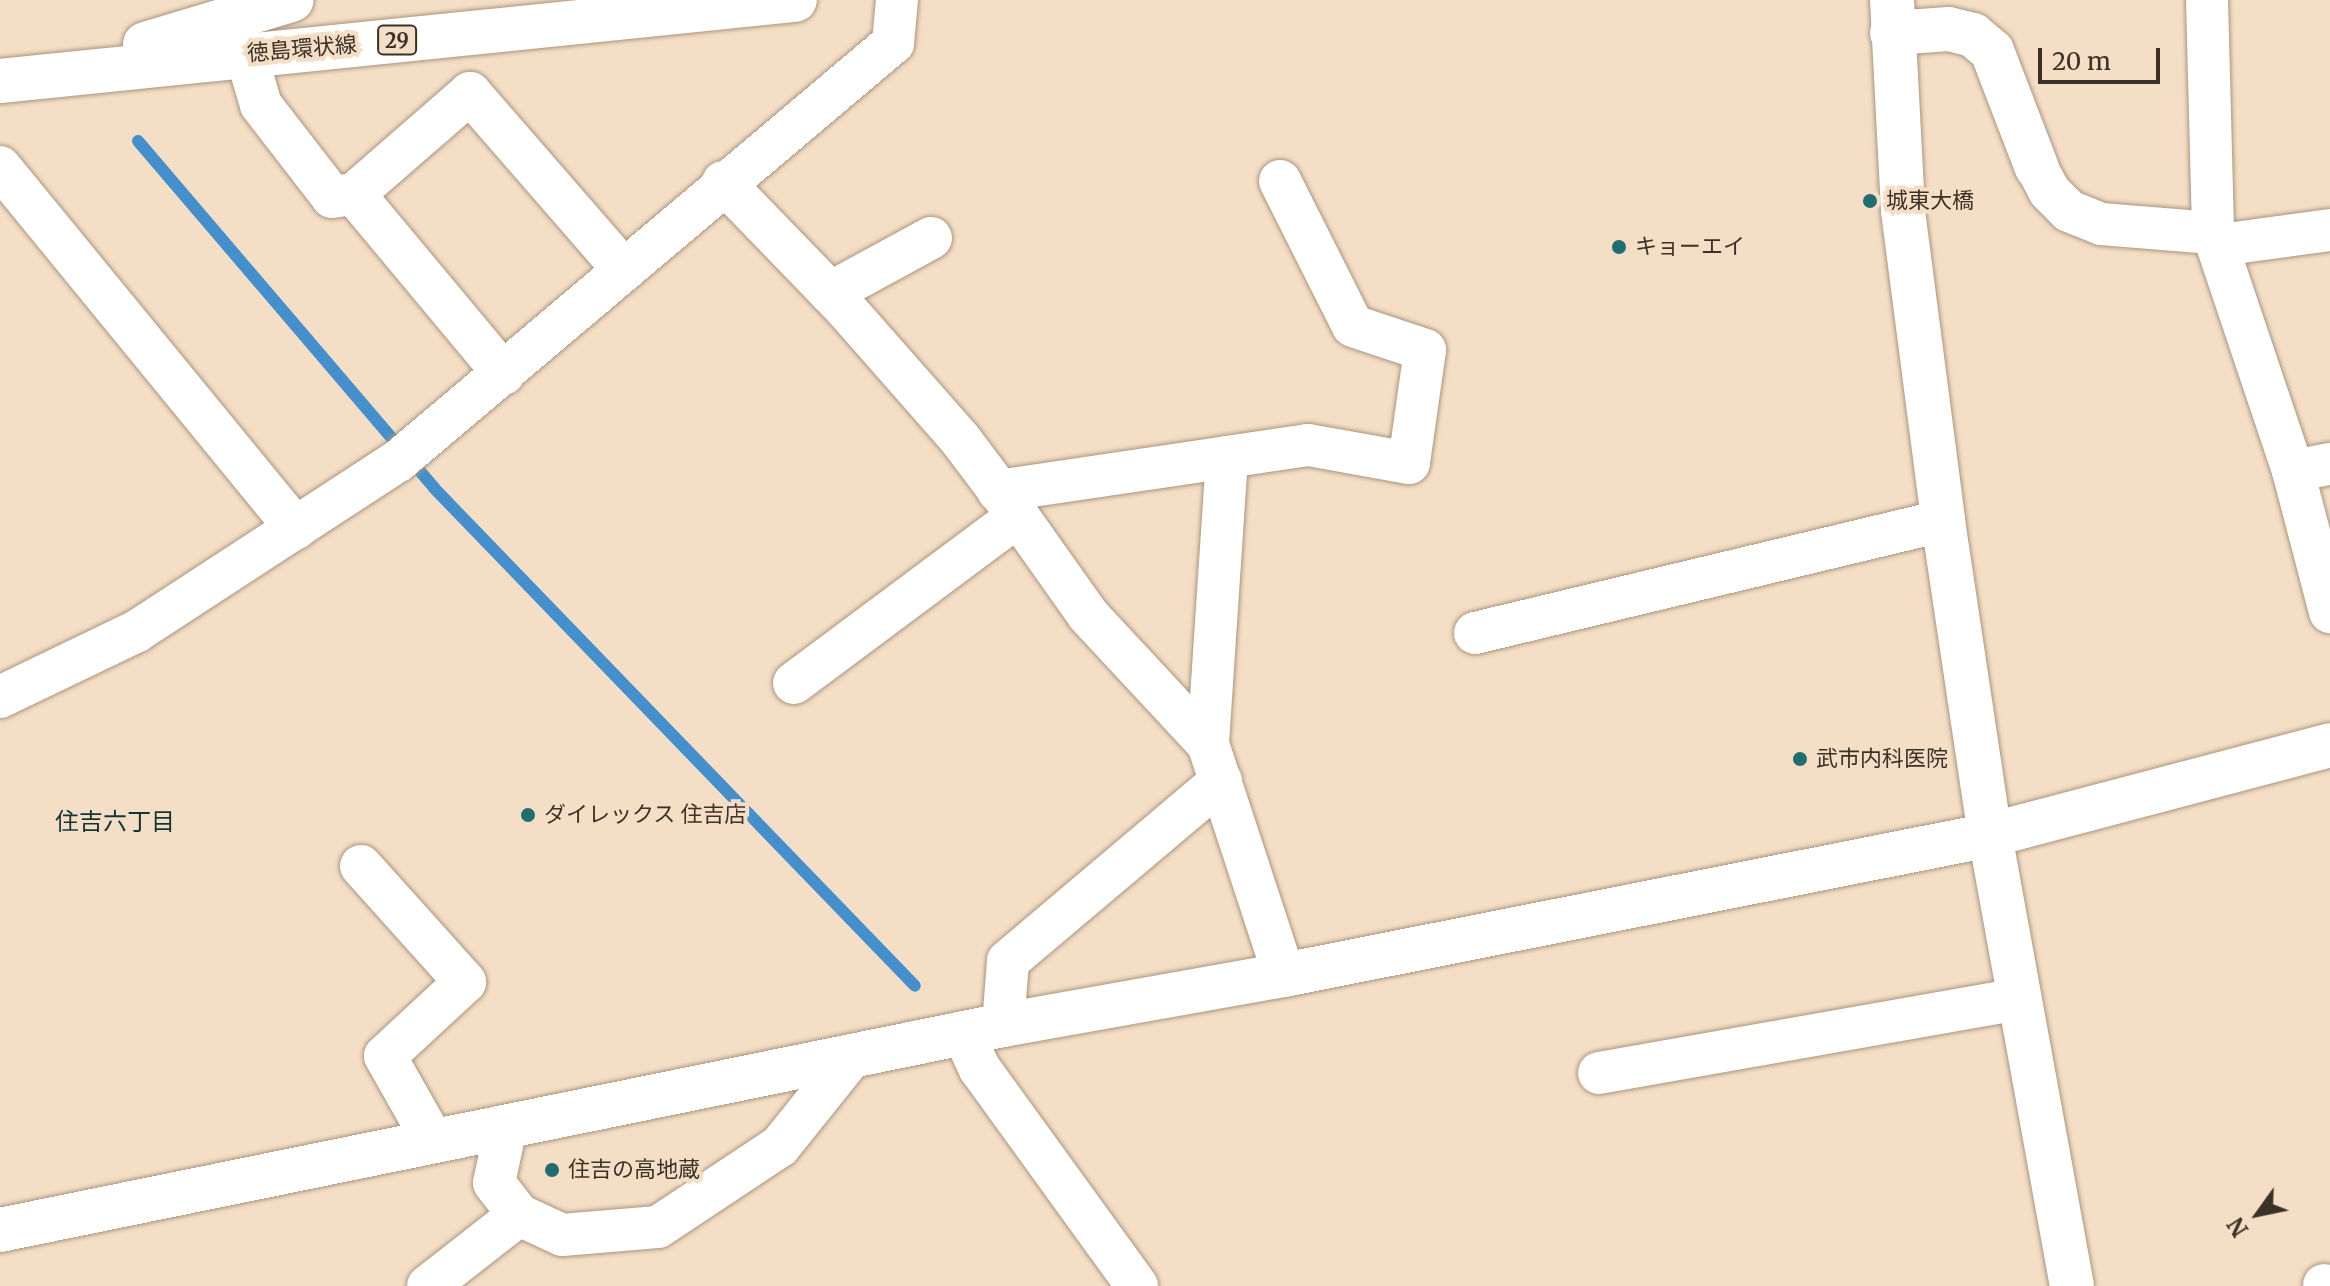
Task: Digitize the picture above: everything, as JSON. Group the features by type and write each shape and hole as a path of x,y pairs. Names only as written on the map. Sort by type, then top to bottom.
{"street":[{"path":"0,79 158,41 292,0"},
{"name":"徳島環状線","path":"0,79 795,0"},
{"path":"0,697 137,631 407,454 504,374 723,182 893,43 897,0"},
{"path":"2207,0 2217,239 2312,468 2330,612"},
{"path":"2071,1285 1990,835 1943,521 1903,211 1892,16 1973,35 1992,51 2037,168 2049,191 2069,211 2101,224 2217,239 2330,230"},
{"path":"246,54 261,105 332,197 354,194 470,93 623,269"},
{"path":"0,167 296,528"},
{"path":"794,683 1008,503 1227,457 1308,445 1409,463 1425,350 1353,326 1280,181"},
{"path":"723,182 830,293 960,439 1088,615 1215,763"},
{"path":"354,194 504,374"},
{"path":"830,293 931,238"},
{"path":"1227,457 1215,763 1284,975"},
{"path":"1475,633 1943,521"},
{"path":"0,1230 983,1029 1284,975 1990,835 2330,745"},
{"path":"1137,1286 980,1069 983,1029 1008,961 1215,763"},
{"path":"361,866 465,982 385,1056 433,1141"},
{"path":"1599,1073 2020,999"},
{"path":"506,1127 494,1183 519,1215 562,1235 658,1227 780,1146 853,1055"},
{"path":"428,1286 519,1215"}],"waterway":[{"path":"138,141 434,488 915,986"}],"place":[{"name":"城東大橋","path":"1870,201"},
{"name":"キョーエイ","path":"1619,247"},
{"name":"武市内科医院","path":"1800,759"},
{"name":"ダイレックス 住吉店","path":"528,815"},
{"name":"住吉の高地蔵","path":"552,1170"}],"district":[{"name":"住吉六丁目","path":"115,822"}]}
